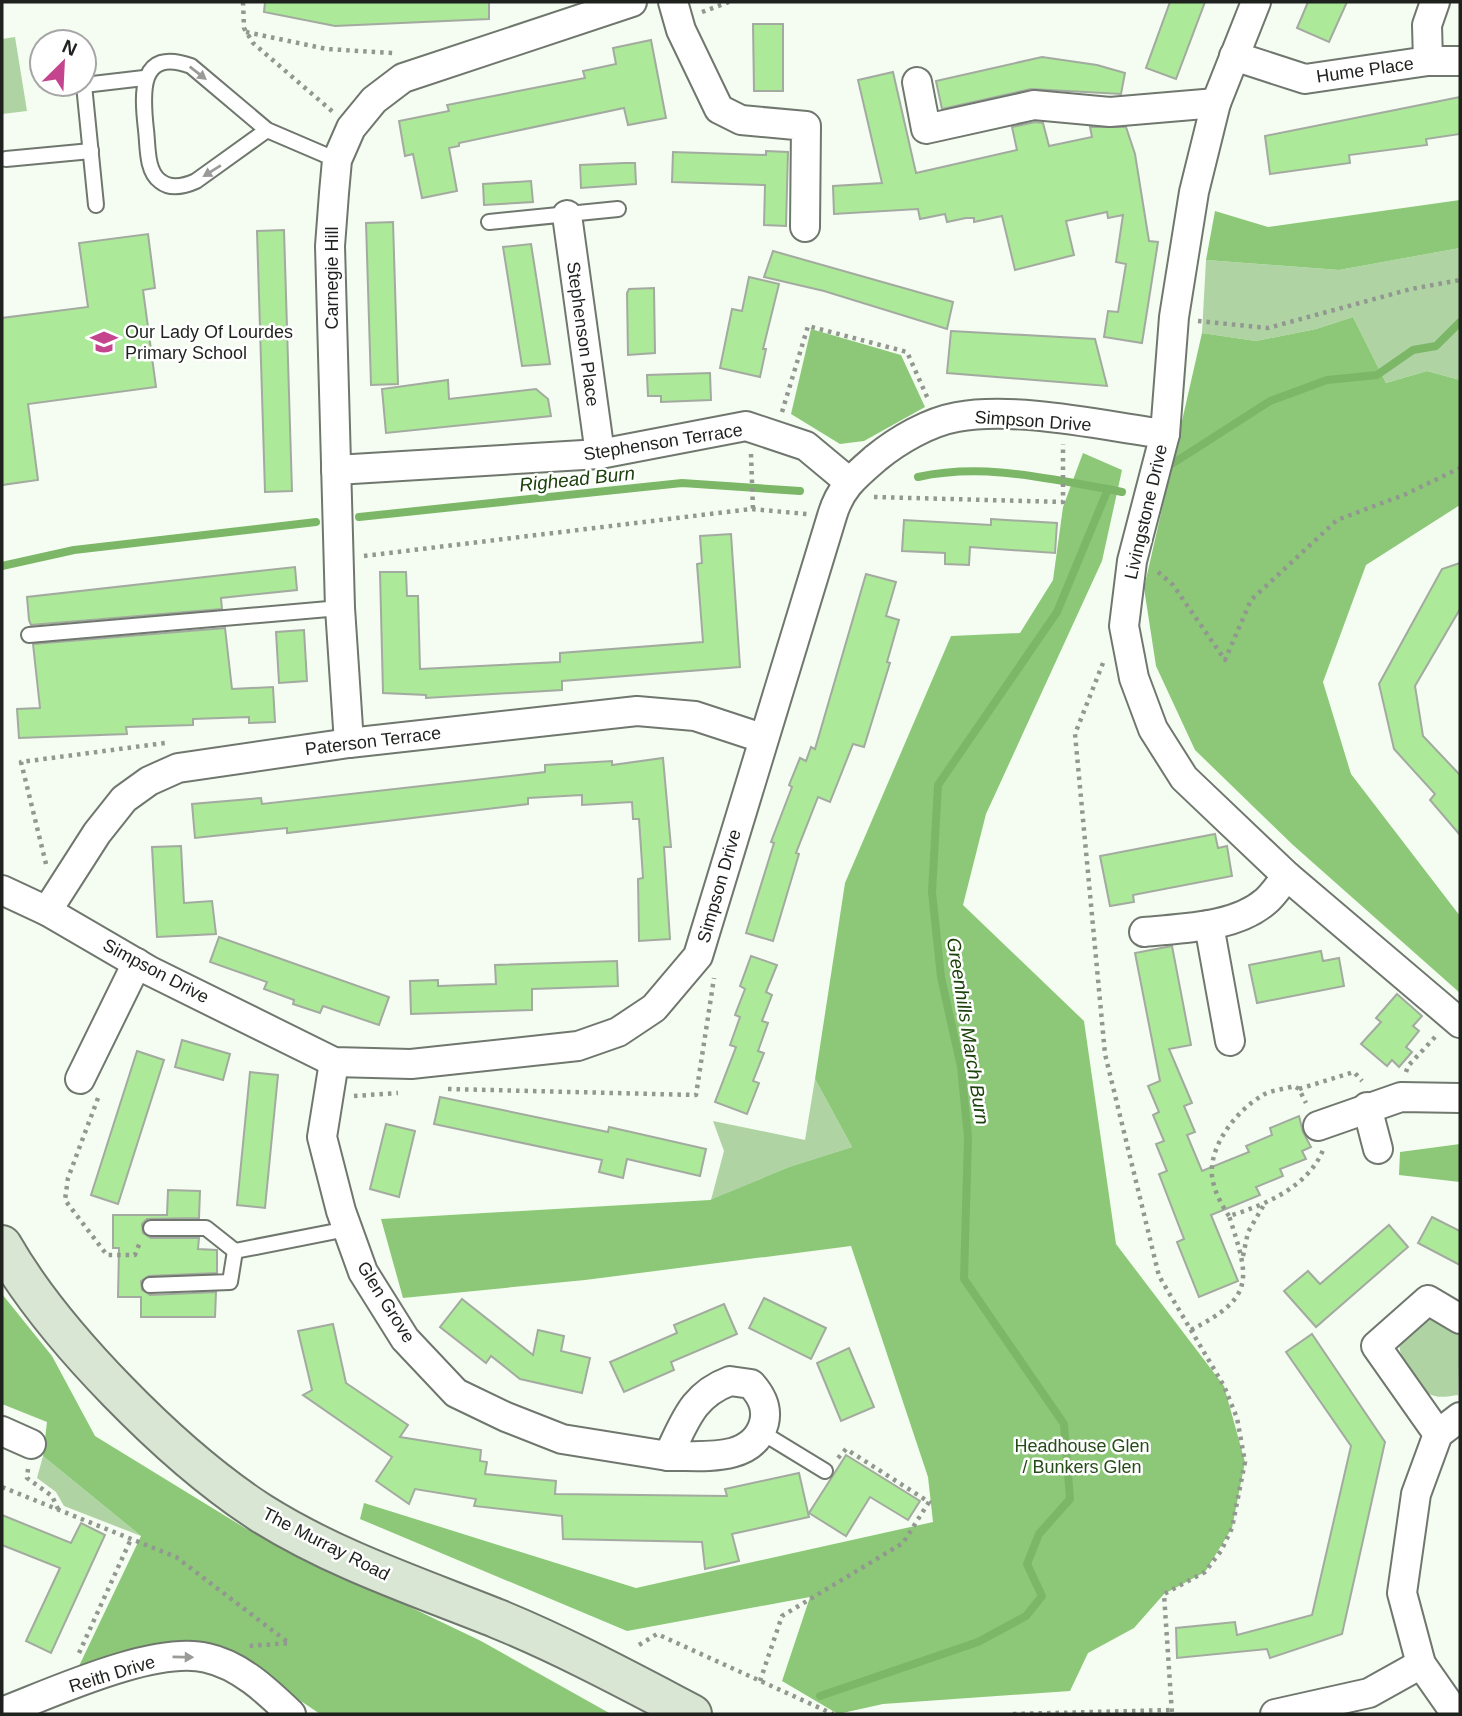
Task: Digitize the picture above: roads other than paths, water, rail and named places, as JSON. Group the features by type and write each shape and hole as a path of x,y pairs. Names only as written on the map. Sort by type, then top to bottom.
{"street":[{"name":"Carnegie Hill","path":"349,743 338,559 330,246 337,160 351,128 374,100 403,78 632,2"},
{"path":"673,2 681,30 719,108 741,120 806,126 804,227"},
{"name":"Livingstone Drive","path":"1256,2 1216,103 1194,192 1174,317 1165,434 1132,561 1124,626 1134,678 1153,729 1184,778 1287,876 1460,1023"},
{"path":"1428,61 1427,25 1435,2"},
{"name":"Hume Place","path":"1234,55 1305,79 1428,61 1459,61"},
{"path":"916,82 926,129 1034,105 1110,111 1216,103"},
{"name":"Stephenson Place","path":"567,215 600,454"},
{"name":"Simpson Drive","path":"2,890 47,911 137,963 334,1062 411,1064 578,1046 618,1032 654,1008 698,956 762,738 839,498 890,447 938,422 990,415 1063,420 1165,434"},
{"name":"Stephenson Terrace","path":"336,470 600,454 746,426 806,446 839,498"},
{"name":"Paterson Terrace","path":"47,911 97,833 124,799 149,781 178,768 349,743 637,711 695,716 762,738"},
{"path":"1144,932 1209,925 1238,916 1265,902 1287,876"},
{"path":"1209,925 1230,1041"},
{"path":"89,1088 137,963"},
{"name":"Glen Grove","path":"334,1062 322,1137 347,1229 363,1272 405,1339 456,1393 562,1439 668,1456 731,1454 744,1450 761,1432"},
{"path":"1318,1126 1374,1104 1401,1097 1460,1098"},
{"path":"1374,1104 1378,1149"},
{"name":"The Murray Road","path":"2,1245 22,1280 111,1384 199,1467 262,1513 415,1588 500,1620 692,1714"},
{"path":"1438,1434 1376,1346 1428,1300 1460,1319"},
{"path":"668,1456 696,1401 710,1388 730,1381 751,1384 760,1394 764,1406 761,1432"},
{"path":"1456,1714 1421,1664 1402,1593 1416,1494 1438,1434 1460,1417"},
{"path":"2,1431 31,1444"},
{"name":"Reith Drive","path":"2,1712 130,1666 172,1656 207,1657 239,1672 271,1694 291,1714"},
{"path":"1275,1714 1369,1693 1421,1664"}],"lane":[{"path":"96,205 84,85 144,78 158,65 180,62 191,66 267,131 337,160"},
{"path":"144,78 142,96 150,164 154,176 162,183 186,186 267,131"},
{"path":"6,159 90,151"},
{"path":"489,222 618,209"},
{"path":"29,635 340,608"},
{"path":"151,1228 206,1228 235,1251 347,1229"},
{"path":"150,1285 230,1282 235,1251"},
{"path":"761,1432 825,1471"}],"waterway":[{"name":"Righead Burn","path":"1164,469 1270,401 1327,380 1377,375 1413,350 1436,346 1460,322"},
{"name":"Righead Burn","path":"918,477 966,471 990,472 1108,489"},
{"name":"Righead Burn","path":"359,517 682,483 800,491"},
{"name":"Greenhills March Burn","path":"820,1696 978,1642 1026,1616 1042,1596 1027,1564 1039,1534 1070,1499 1064,1424 964,1279 968,1137 961,1067 941,977 932,892 938,785 1057,612 1108,489 1122,492"},
{"name":"Righead Burn","path":"2,566 74,550 316,522"}],"place":[{"name":"Our Lady Of Lourdes Primary School","path":"104,342"}],"park label":[{"name":"Headhouse Glen / Bunkers Glen","path":"1082,1456"}]}
